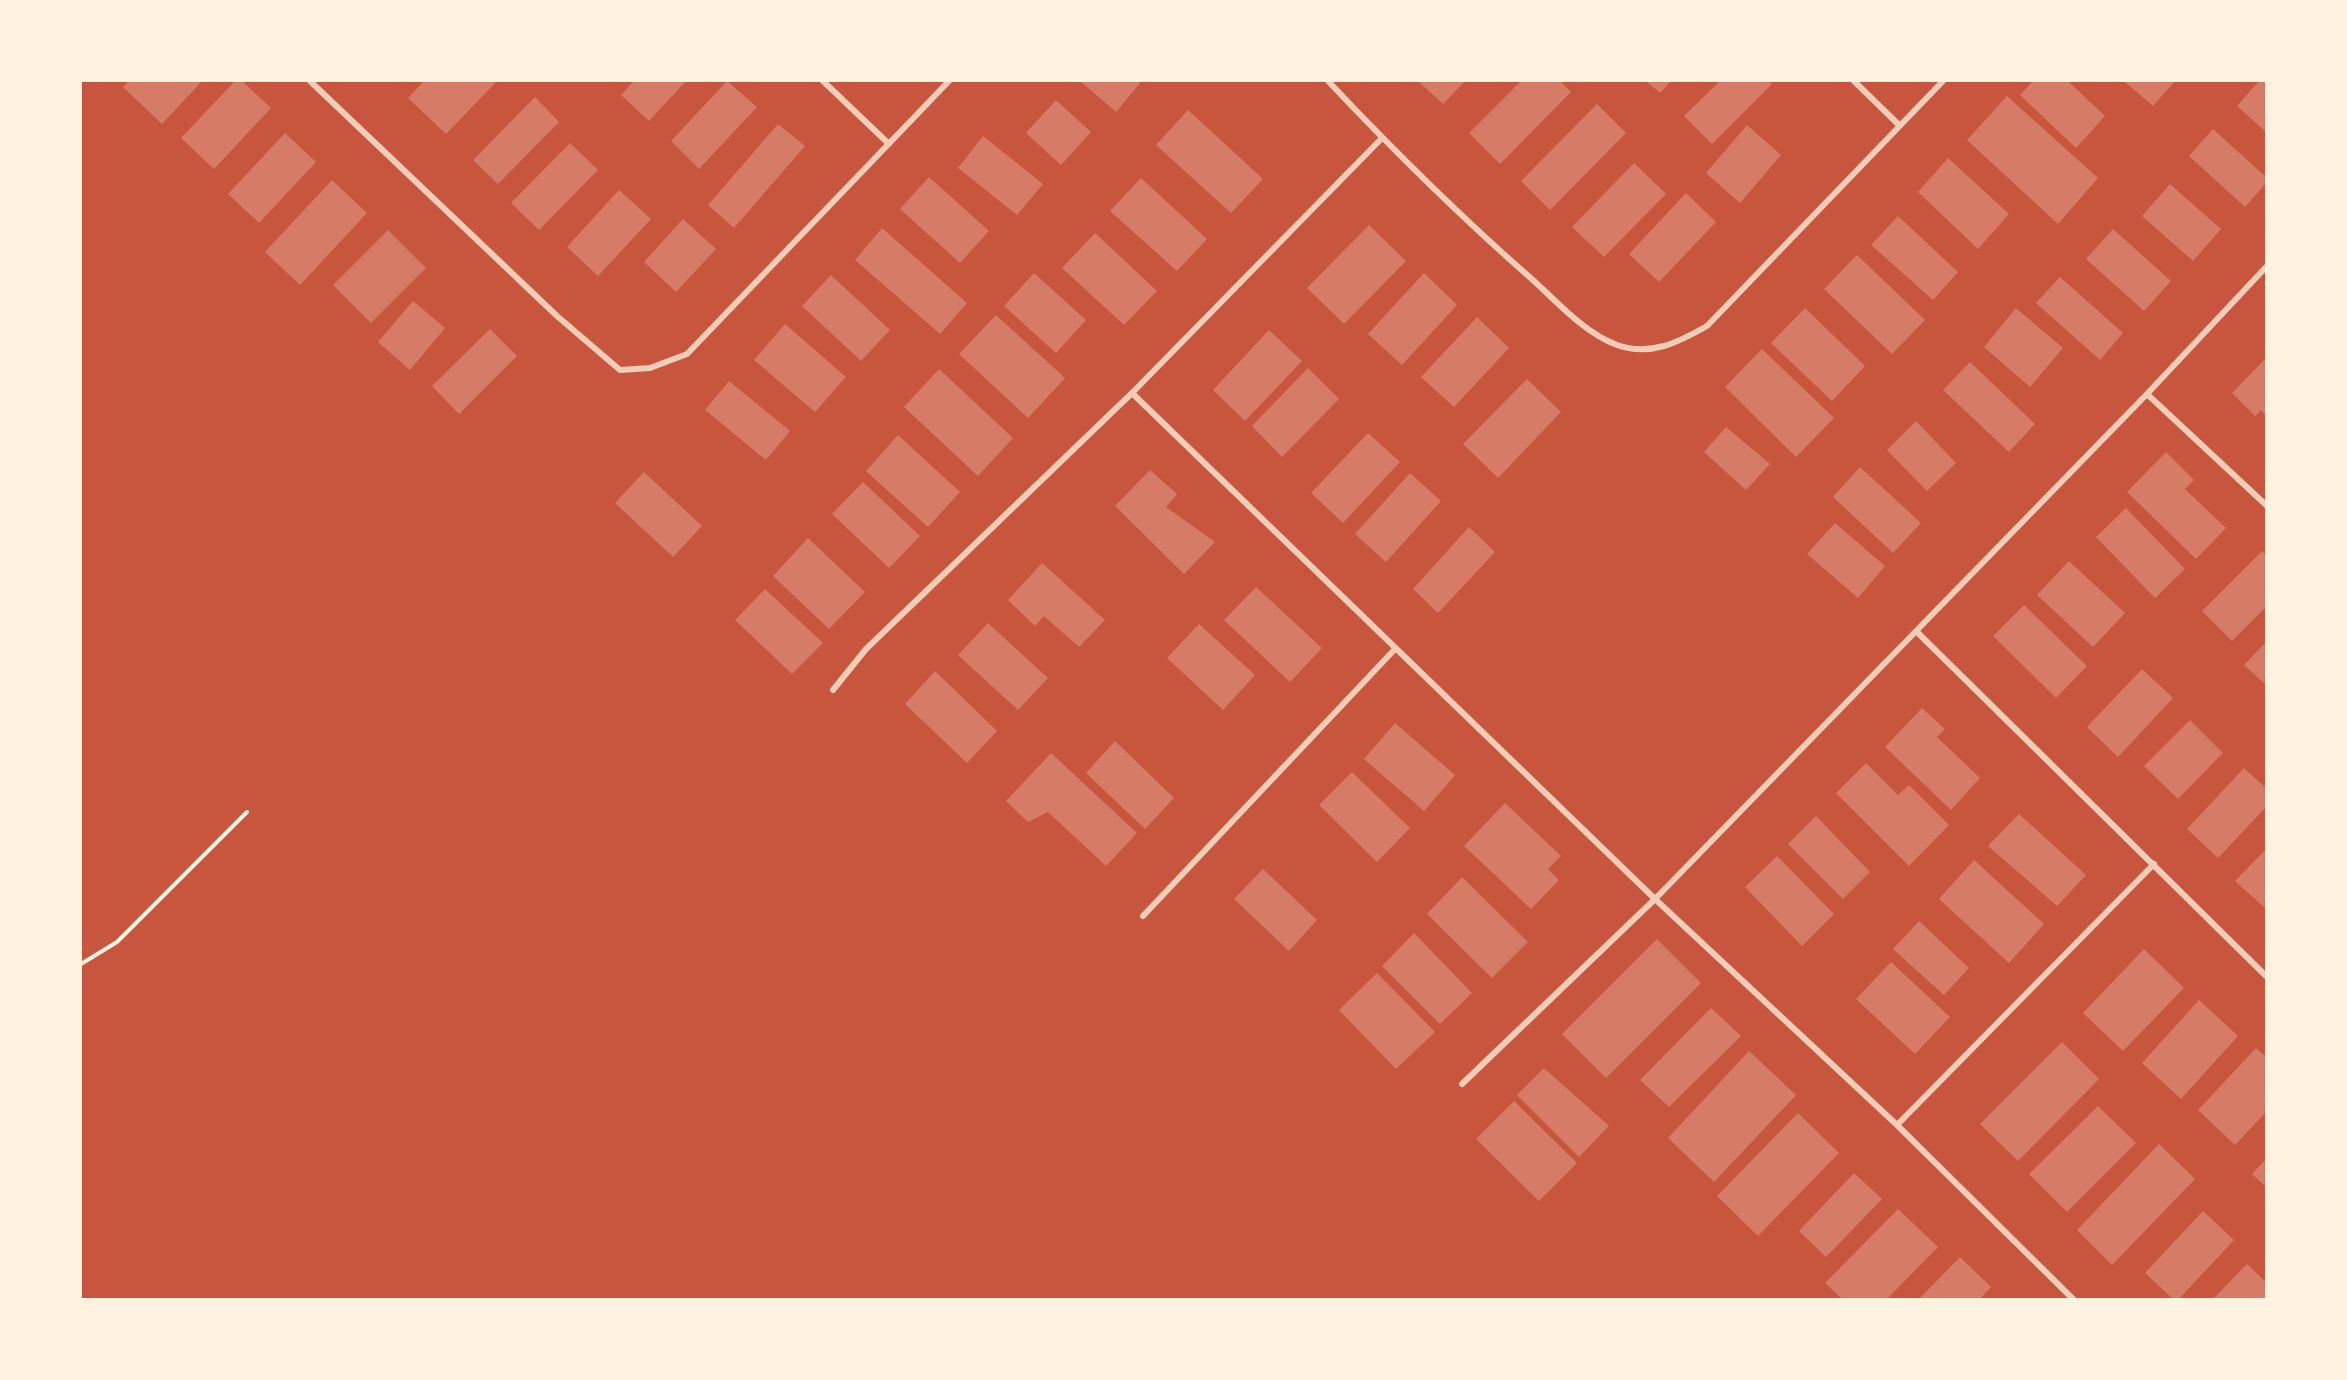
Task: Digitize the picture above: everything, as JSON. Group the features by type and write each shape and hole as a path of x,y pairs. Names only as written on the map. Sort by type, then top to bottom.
{"street":[{"path":"310,81 557,316 620,370 650,368 687,354 949,81"},
{"path":"823,81 889,144"},
{"path":"1328,81 1382,138 1481,235 1579,322 1617,345 1643,349 1675,345 1707,326 1943,81"},
{"path":"1854,81 1899,125"},
{"path":"833,690 866,649 1132,393 1382,138"},
{"path":"1462,1084 1655,899 1917,632 2266,267"},
{"path":"1132,393 1655,899 1897,1125 2073,1299"},
{"path":"2147,394 2266,505"},
{"path":"1917,632 2266,976"},
{"path":"1143,916 1395,649"},
{"path":"1897,1125 2154,864"}],"path":[{"path":"81,964 117,942 247,812"}],"building":[{"path":"129,81 202,81 162,124 123,87"},
{"path":"235,81 242,81 271,108 214,169 181,138"},
{"path":"424,81 497,81 446,134 408,98"},
{"path":"634,81 686,81 649,121 621,95"},
{"path":"727,81 757,107 699,169 671,141"},
{"path":"1080,81 1138,81 1140,83 1116,112"},
{"path":"1418,81 1465,81 1443,104"},
{"path":"1521,81 1560,81 1571,92 1500,164 1469,133"},
{"path":"1646,81 1671,81 1660,93"},
{"path":"1720,81 1769,81 1772,84 1712,144 1684,116"},
{"path":"2033,81 2068,81 2105,116 2076,148 2020,95"},
{"path":"2124,81 2175,81 2153,106"},
{"path":"2259,81 2266,81 2266,132 2237,106"},
{"path":"2007,96 2098,178 2058,224 1967,140"},
{"path":"535,97 559,122 498,184 473,160"},
{"path":"1056,100 1091,132 1061,165 1026,133"},
{"path":"1597,104 1626,133 1550,210 1521,181"},
{"path":"1188,110 1263,179 1231,213 1156,145"},
{"path":"778,124 805,146 734,228 708,205"},
{"path":"1747,125 1781,155 1740,203 1706,173"},
{"path":"2213,129 2266,177 2266,183 2245,207 2189,156"},
{"path":"285,133 316,162 259,223 228,194"},
{"path":"983,136 1043,184 1017,215 958,168"},
{"path":"570,143 598,170 539,230 511,203"},
{"path":"1948,158 2009,214 1978,249 1918,192"},
{"path":"1634,163 1666,194 1604,257 1572,227"},
{"path":"929,177 989,231 960,263 900,209"},
{"path":"1141,178 1207,239 1177,271 1110,211"},
{"path":"332,180 367,213 300,285 265,252"},
{"path":"2170,184 2221,229 2193,261 2142,216"},
{"path":"619,190 651,219 598,276 567,247"},
{"path":"1686,193 1716,222 1659,282 1629,254"},
{"path":"1898,216 1958,272 1933,300 1871,245"},
{"path":"683,219 716,249 676,292 644,262"},
{"path":"1369,225 1406,261 1344,324 1307,288"},
{"path":"882,228 967,303 940,334 855,260"},
{"path":"2113,229 2171,281 2144,311 2086,259"},
{"path":"388,230 426,268 371,323 333,285"},
{"path":"1095,233 1157,291 1124,325 1062,268"},
{"path":"1857,255 1925,320 1892,354 1824,289"},
{"path":"1034,273 1086,320 1056,353 1004,306"},
{"path":"1424,273 1457,305 1402,365 1368,334"},
{"path":"831,275 890,330 861,361 802,306"},
{"path":"2060,277 2123,333 2100,360 2036,303"},
{"path":"413,301 445,328 410,370 378,342"},
{"path":"1805,308 1865,366 1832,401 1771,343"},
{"path":"2016,308 2063,348 2030,387 1984,347"},
{"path":"996,315 1065,378 1028,418 959,354"},
{"path":"1477,317 1509,348 1454,407 1421,377"},
{"path":"785,324 846,377 815,412 754,360"},
{"path":"490,329 517,356 459,414 432,386"},
{"path":"1269,330 1302,361 1245,421 1213,390"},
{"path":"1762,349 1834,418 1796,457 1725,387"},
{"path":"2266,358 2266,416 2261,410 2255,416 2232,393"},
{"path":"1970,362 2035,424 2009,452 1943,390"},
{"path":"1308,368 1339,399 1282,457 1252,426"},
{"path":"939,369 1013,438 978,476 904,407"},
{"path":"1527,379 1561,412 1498,478 1463,444"},
{"path":"729,381 790,431 766,460 705,410"},
{"path":"1916,421 1956,463 1927,491 1887,450"},
{"path":"1726,427 1770,464 1746,490 1704,452"},
{"path":"1368,433 1400,462 1343,523 1311,493"},
{"path":"898,435 960,492 928,527 866,471"},
{"path":"2166,452 2194,480 2185,489 2226,528 2196,559 2127,492"},
{"path":"1860,467 1921,523 1893,553 1833,497"},
{"path":"1150,470 1177,494 1166,507 1215,542 1184,574 1115,506"},
{"path":"644,472 702,526 673,557 615,503"},
{"path":"1410,473 1441,501 1386,562 1355,534"},
{"path":"863,482 920,536 889,568 832,514"},
{"path":"2126,508 2185,569 2155,598 2096,537"},
{"path":"1835,523 1885,566 1858,598 1807,554"},
{"path":"1469,527 1495,552 1438,613 1413,589"},
{"path":"808,538 865,592 829,629 773,576"},
{"path":"2262,551 2266,555 2266,607 2232,641 2202,611"},
{"path":"2069,561 2125,613 2093,647 2037,595"},
{"path":"1042,563 1105,620 1079,647 1044,616 1035,626 1008,600"},
{"path":"1256,587 1322,648 1290,682 1224,620"},
{"path":"765,589 823,643 792,674 735,620"},
{"path":"2024,605 2087,666 2056,698 1993,636"},
{"path":"988,623 1048,678 1018,710 958,655"},
{"path":"1199,624 1255,675 1223,710 1167,658"},
{"path":"2266,642 2266,685 2244,665"},
{"path":"2142,669 2173,698 2118,757 2087,727"},
{"path":"935,671 997,731 967,763 905,704"},
{"path":"1922,708 1945,729 1937,737 1980,778 1951,810 1885,747"},
{"path":"2190,720 2223,753 2178,799 2144,766"},
{"path":"1395,723 1455,775 1424,811 1364,759"},
{"path":"1115,741 1174,798 1145,829 1086,773"},
{"path":"1051,753 1137,833 1106,866 1048,812 1028,822 1006,801"},
{"path":"1866,763 1898,795 1909,785 1949,825 1909,866 1836,793"},
{"path":"2244,768 2266,788 2266,807 2218,858 2187,829"},
{"path":"1352,772 1410,828 1377,862 1319,805"},
{"path":"1505,803 1561,856 1548,869 1559,880 1531,909 1464,846"},
{"path":"2019,814 2086,875 2057,906 1988,846"},
{"path":"1816,816 1870,872 1843,899 1788,844"},
{"path":"2266,849 2266,909 2235,881"},
{"path":"1777,856 1834,914 1802,946 1745,887"},
{"path":"1974,860 2044,924 2009,963 1939,899"},
{"path":"1263,869 1317,920 1289,951 1234,899"},
{"path":"1462,877 1528,942 1492,978 1427,914"},
{"path":"1919,921 1969,968 1944,995 1893,949"},
{"path":"1414,933 1472,993 1440,1024 1382,966"},
{"path":"1657,939 1701,983 1606,1078 1562,1034"},
{"path":"2144,949 2184,988 2123,1051 2083,1013"},
{"path":"1891,962 1950,1017 1915,1054 1856,999"},
{"path":"1377,973 1435,1032 1396,1069 1339,1010"},
{"path":"2199,1000 2238,1036 2181,1099 2142,1063"},
{"path":"1711,1008 1741,1036 1669,1107 1640,1080"},
{"path":"2062,1042 2099,1079 2018,1161 1980,1124"},
{"path":"2256,1048 2266,1057 2266,1112 2235,1145 2198,1110"},
{"path":"1749,1051 1796,1095 1714,1182 1668,1138"},
{"path":"1544,1068 1609,1126 1579,1157 1517,1095"},
{"path":"1514,1101 1577,1163 1539,1201 1476,1139"},
{"path":"2098,1106 2136,1143 2067,1212 2029,1174"},
{"path":"1798,1113 1839,1153 1758,1236 1717,1196"},
{"path":"2159,1144 2195,1179 2112,1265 2077,1230"},
{"path":"2266,1159 2266,1187 2252,1174"},
{"path":"1854,1173 1882,1199 1826,1257 1799,1231"},
{"path":"1898,1209 1938,1247 1887,1299 1842,1299 1825,1283"},
{"path":"2203,1211 2234,1240 2179,1299 2173,1299 2145,1273"},
{"path":"1960,1257 1991,1287 1980,1299 1919,1299"},
{"path":"2247,1264 2266,1282 2266,1299 2213,1299"}]}
